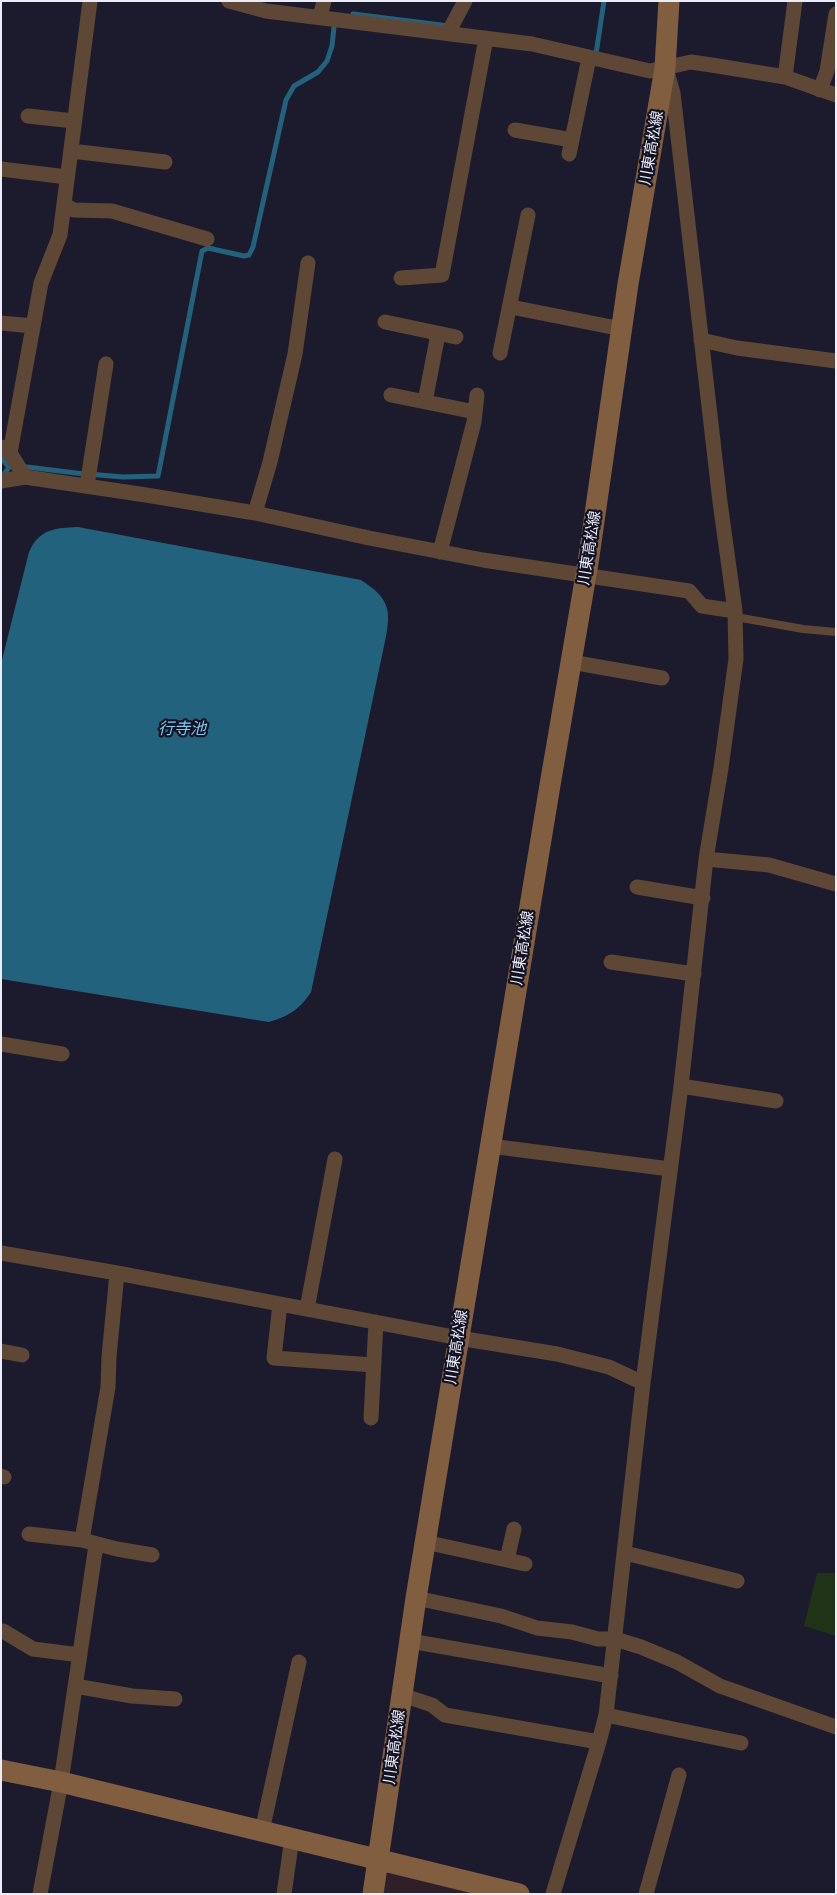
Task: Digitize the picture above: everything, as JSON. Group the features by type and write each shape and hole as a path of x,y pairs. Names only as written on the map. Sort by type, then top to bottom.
{"main road":[{"name":"川東高松線","path":"373,1894 425,1542 586,574 622,329 665,68 669,1"},
{"path":"1,1770 61,1782 519,1894"}],"street":[{"path":"1,481 15,462 33,326 41,283 60,234 90,1"},
{"path":"229,1 266,11 451,29 486,38 532,44 650,71 691,62 785,77 836,95"},
{"path":"320,17 324,1"},
{"path":"451,29 465,1"},
{"path":"785,77 795,1"},
{"path":"820,90 827,71 836,14"},
{"path":"401,278 442,275 486,38"},
{"path":"515,130 570,147 589,58"},
{"path":"553,1894 600,1742 606,1715 643,1383 681,1086 706,859 736,659 736,614 720,502 673,93 665,68"},
{"path":"28,116 74,121"},
{"path":"70,151 165,162"},
{"path":"1,169 67,177"},
{"path":"64,205 74,210 112,211 207,239"},
{"path":"500,353 511,307 528,215"},
{"path":"255,514 270,462 295,354 308,263"},
{"path":"511,307 622,329"},
{"path":"1,322 33,326"},
{"path":"385,322 456,338"},
{"path":"425,402 438,334"},
{"path":"701,340 737,348 836,361"},
{"path":"88,479 106,364"},
{"path":"391,395 475,412"},
{"path":"440,552 467,454 477,395"},
{"path":"15,462 88,479 440,552 690,591 702,606 736,614"},
{"path":"571,662 662,678"},
{"path":"706,859 769,865 836,884"},
{"path":"636,887 703,898"},
{"path":"610,962 694,974"},
{"path":"1,1044 62,1054"},
{"path":"681,1086 776,1101"},
{"path":"490,1146 670,1169"},
{"path":"308,1309 335,1159"},
{"path":"1,1253 117,1273 459,1338 557,1354 609,1367 643,1383"},
{"path":"40,1894 61,1782 80,1655 89,1543 108,1387 110,1341 117,1273"},
{"path":"280,1304 274,1358 374,1365"},
{"path":"371,1418 376,1322"},
{"path":"1,1351 22,1355"},
{"path":"507,1560 514,1529"},
{"path":"29,1534 152,1555"},
{"path":"425,1542 525,1564"},
{"path":"625,1553 737,1581"},
{"path":"416,1598 501,1616 538,1628 572,1632 598,1639 615,1639 641,1646 677,1662 720,1686 836,1727"},
{"path":"3,1631 33,1649 80,1655"},
{"path":"410,1641 610,1676"},
{"path":"262,1831 299,1662"},
{"path":"75,1686 132,1696 175,1699"},
{"path":"402,1695 432,1705 445,1715 600,1742"},
{"path":"606,1715 742,1743"},
{"path":"646,1894 679,1775"},
{"path":"284,1894 292,1838"}],"lane":[{"path":"736,614 803,629 836,632"}],"shaded area":[{"path":"391,1871 482,1894 379,1894 382,1877"}],"green space":[{"path":"817,1573 836,1573 836,1636 804,1626"}],"water":[{"name":"行寺池","path":"78,527 361,580 379,594 387,608 388,624 384,646 311,992 298,1008 282,1017 269,1022 1,979 1,664 29,552 33,544 49,531"}],"waterway":[{"path":"593,53 596,54 604,1"},
{"path":"353,14 449,26"},
{"path":"9,467 27,467 123,477 158,476 202,251 208,248 244,256 249,255 253,247 286,100 294,86 318,72 327,61 332,46 334,27"},
{"path":"1,458 9,467 3,476"}]}
